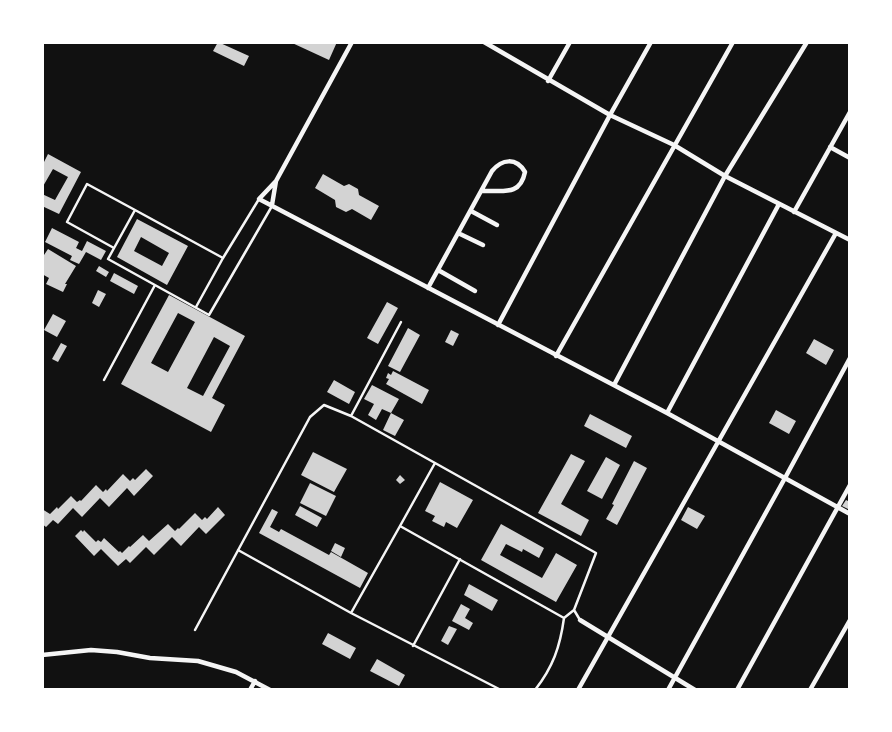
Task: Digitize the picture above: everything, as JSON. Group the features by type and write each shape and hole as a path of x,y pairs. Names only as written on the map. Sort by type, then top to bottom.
{"street":[{"path":"352,42 276,181 259,199 667,413 850,514"},
{"path":"484,42 548,81 610,115 674,145 725,176 850,240"},
{"path":"548,81 570,42"},
{"path":"498,325 651,42"},
{"path":"556,356 733,42"},
{"path":"614,385 725,176 807,42"},
{"path":"794,212 850,112"},
{"path":"830,147 850,158"},
{"path":"428,288 492,171 499,163 506,162 515,163 522,167 525,172 524,179 519,186 508,191 482,191"},
{"path":"272,205 276,181"},
{"path":"667,413 779,204"},
{"path":"471,211 497,225"},
{"path":"458,233 483,245"},
{"path":"578,690 836,233"},
{"path":"438,270 475,291"},
{"path":"668,690 850,358"},
{"path":"736,690 850,485"},
{"path":"580,620 695,690"},
{"path":"810,690 850,620"},
{"path":"42,655 92,650 150,658 198,661 236,672 270,690"},
{"path":"250,690 255,682"}],"lane":[{"path":"74,42 85,42"},
{"path":"114,248 67,222 87,184 223,258"},
{"path":"196,307 259,199"},
{"path":"135,210 108,259 209,315 272,205"},
{"path":"104,380 155,285"},
{"path":"351,416 401,322"},
{"path":"195,630 310,417 324,405 351,416 596,552 574,610 564,618 561,642 545,677 535,690"},
{"path":"351,613 435,463"},
{"path":"400,526 564,618"},
{"path":"238,550 351,613 501,690"},
{"path":"413,646 460,559"},
{"path":"574,610 580,620"}],"building":[{"path":"218,42 249,56 244,66 213,51"},
{"path":"290,42 337,42 329,60"},
{"path":"48,154 81,172 59,214 42,206 42,194 55,200 68,177 53,169 42,188 42,166"},
{"path":"323,174 344,186 349,184 358,189 359,195 379,206 371,220 352,209 346,212 336,207 335,200 315,188"},
{"path":"137,219 188,246 167,285 117,257","holes":["141,237 169,253 162,266 134,251"]},
{"path":"52,228 79,242 76,248 82,251 87,241 106,251 101,260 86,252 79,264 70,260 72,256 45,242"},
{"path":"48,249 76,266 65,284 67,284 63,292 46,284 49,278 42,274 42,258"},
{"path":"99,266 109,272 106,277 96,271"},
{"path":"114,273 138,286 134,294 110,281"},
{"path":"98,290 106,294 99,307 92,303"},
{"path":"169,295 245,336 212,398 225,405 211,432 121,384","holes":["178,313 195,322 168,372 151,363","214,337 230,346 203,396 187,388"]},
{"path":"387,302 398,308 378,344 367,338"},
{"path":"53,314 66,321 57,337 44,330"},
{"path":"408,328 420,335 400,372 388,366"},
{"path":"451,330 459,334 453,346 445,342"},
{"path":"814,339 834,350 826,365 806,353"},
{"path":"61,343 67,346 58,362 52,359"},
{"path":"393,371 429,390 422,404 386,384 389,379 386,378 388,373 391,375"},
{"path":"334,380 355,392 349,404 327,392"},
{"path":"372,385 399,399 391,413 382,409 376,420 368,415 374,404 364,399"},
{"path":"776,410 796,421 789,434 769,423"},
{"path":"391,413 404,420 395,436 383,430"},
{"path":"590,414 632,436 626,448 584,426"},
{"path":"313,452 347,469 334,492 301,475"},
{"path":"571,454 585,461 561,504 589,520 581,536 538,513"},
{"path":"606,457 620,465 602,499 587,491"},
{"path":"634,461 647,468 617,525 606,519"},
{"path":"146,469 153,476 134,496 127,488 109,507 100,498 82,517 73,508 58,524 53,520 46,527 42,524 42,509 50,514 71,496 77,502 81,501 96,485 103,492 106,489 107,491 123,474 130,481 133,478 135,480"},
{"path":"400,475 405,480 400,484 396,480"},
{"path":"440,482 473,500 457,528 446,522 444,527 432,521 435,516 425,511"},
{"path":"310,483 336,496 326,516 300,503"},
{"path":"846,500 850,502 850,510 842,506"},
{"path":"300,506 322,518 317,527 295,515"},
{"path":"218,507 225,515 206,534 199,527 181,546 172,537 154,555 146,547 130,563 126,559 118,566 101,549 94,556 75,536 81,530 83,532 84,530 96,542 98,540 101,542 104,538 122,553 143,535 149,541 168,524 175,531 195,513 202,520 205,517 207,519"},
{"path":"688,507 705,516 697,529 681,520"},
{"path":"272,509 278,512 270,527 279,532 281,529 329,555 331,552 368,573 360,588 259,533"},
{"path":"501,524 544,548 539,558 523,549 522,552 506,544 500,555 542,578 556,553 577,565 556,602 481,560"},
{"path":"335,543 345,548 341,557 331,551"},
{"path":"469,584 498,600 492,611 464,595"},
{"path":"461,604 470,609 465,618 473,623 469,630 452,621"},
{"path":"449,626 457,629 448,645 441,641"},
{"path":"328,633 356,648 350,659 322,644"},
{"path":"377,659 405,675 399,686 370,671"}]}
